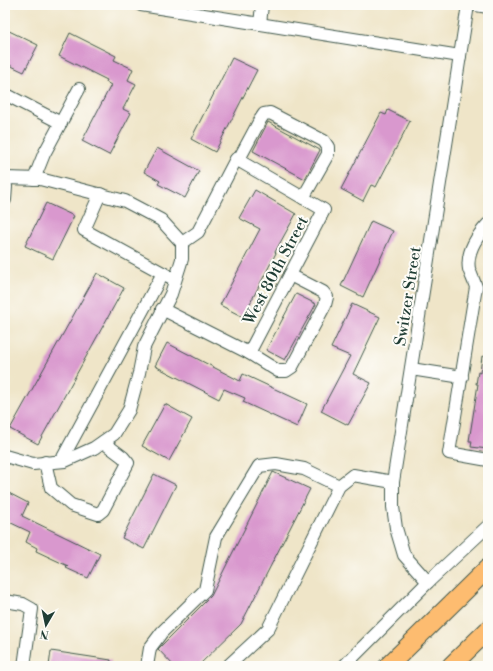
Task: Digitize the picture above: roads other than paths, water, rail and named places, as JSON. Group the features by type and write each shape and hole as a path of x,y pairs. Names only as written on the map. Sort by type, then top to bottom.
{"highway":[{"path":"388,666 488,568"},
{"path":"451,666 488,630"}],"street":[{"path":"141,5 460,56"},
{"path":"260,24 262,5"},
{"name":"Switzer Street","path":"428,582 404,555 396,528 393,506 393,482 468,5"},
{"path":"476,5 488,7"},
{"path":"34,179 44,154 79,89"},
{"path":"5,94 61,123"},
{"path":"182,243 198,232 236,159 238,161 264,114 270,113 324,141 328,147 328,154 303,198"},
{"name":"West 80th Street","path":"238,161 324,210 248,353"},
{"path":"5,200 5,178 40,179 125,201 161,220 182,243 182,259 171,294 162,309 144,347 129,410 114,434 94,448 61,461 33,464 5,456"},
{"path":"100,194 84,230 175,280"},
{"path":"488,224 478,235 472,247 469,260 470,269 476,287 450,453 488,460"},
{"path":"61,461 163,273"},
{"path":"162,309 248,353 278,371 286,371 292,367 321,312 327,297 323,292 290,275"},
{"path":"411,370 462,377"},
{"path":"45,462 51,488 71,505 98,514 103,510 128,463 123,457 103,442"},
{"path":"147,666 150,648 162,632 205,590 216,537 259,466 276,464 304,469 339,486"},
{"path":"228,666 268,629 339,486 353,475 393,482"},
{"path":"344,666 428,582 488,526"},
{"path":"5,601 23,604 32,609 24,666"}]}
